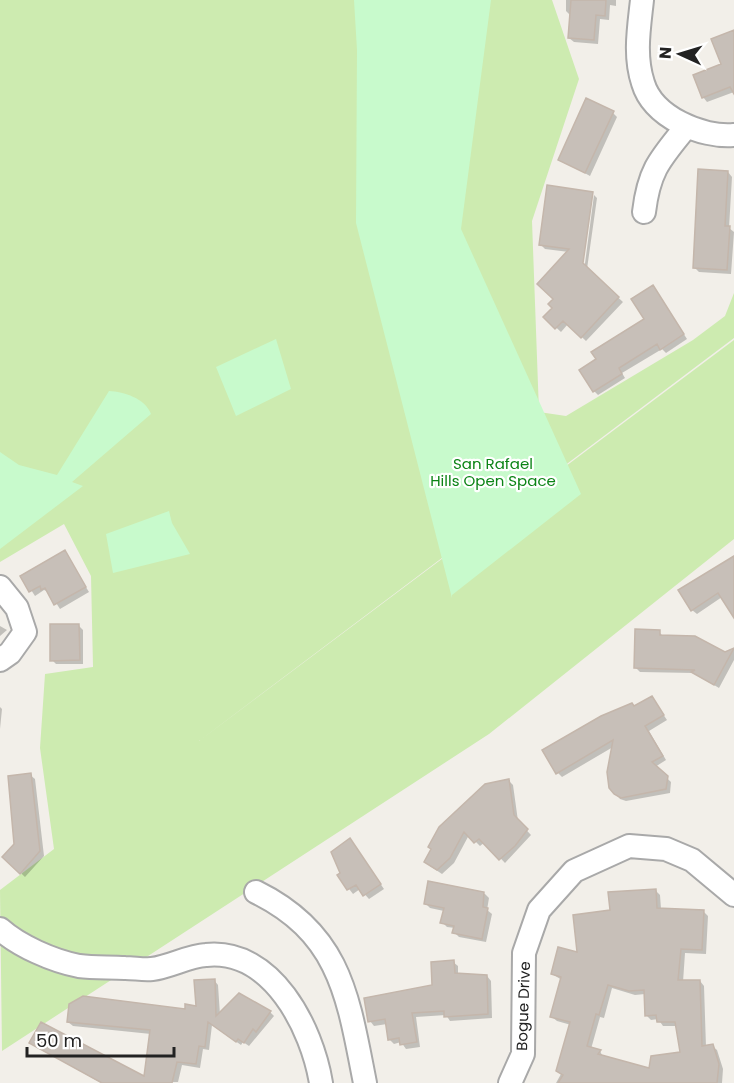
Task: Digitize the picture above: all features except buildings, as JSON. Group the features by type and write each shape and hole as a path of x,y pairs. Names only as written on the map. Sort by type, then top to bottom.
{"street":[{"path":"642,0 637,52 643,86 662,110 686,127 717,137 734,135"},
{"path":"644,212 647,184 656,165 686,127"},
{"path":"0,587 17,608 25,632 10,653 0,660"},
{"name":"Bogue Drive","path":"510,1083 524,1054 524,953 539,910 574,871 628,846 666,849 692,860 734,895"},
{"path":"256,892 296,916 325,948 344,994 365,1083"},
{"path":"0,929 38,952 78,966 152,969 206,955 234,957 261,970 279,988 302,1025 318,1064 321,1083"}],"green space":[{"path":"0,0 552,0 579,79 532,221 539,412 566,416 693,340 725,316 734,293 734,338 199,741 734,340 734,539 489,734 2,1051 0,890 54,849 40,748 45,674 93,667 91,576 64,524 0,562"},
{"name":"San Rafael Hills Open Space","path":"354,0 491,0 461,229 581,494 452,595 452,598 356,223 357,50"},
{"path":"276,339 291,389 236,416 216,367"},
{"path":"109,391 127,394 139,400 151,414 72,482 83,486 0,549 0,452 19,465 57,475"},
{"path":"169,511 172,523 190,554 113,573 106,534"}]}
